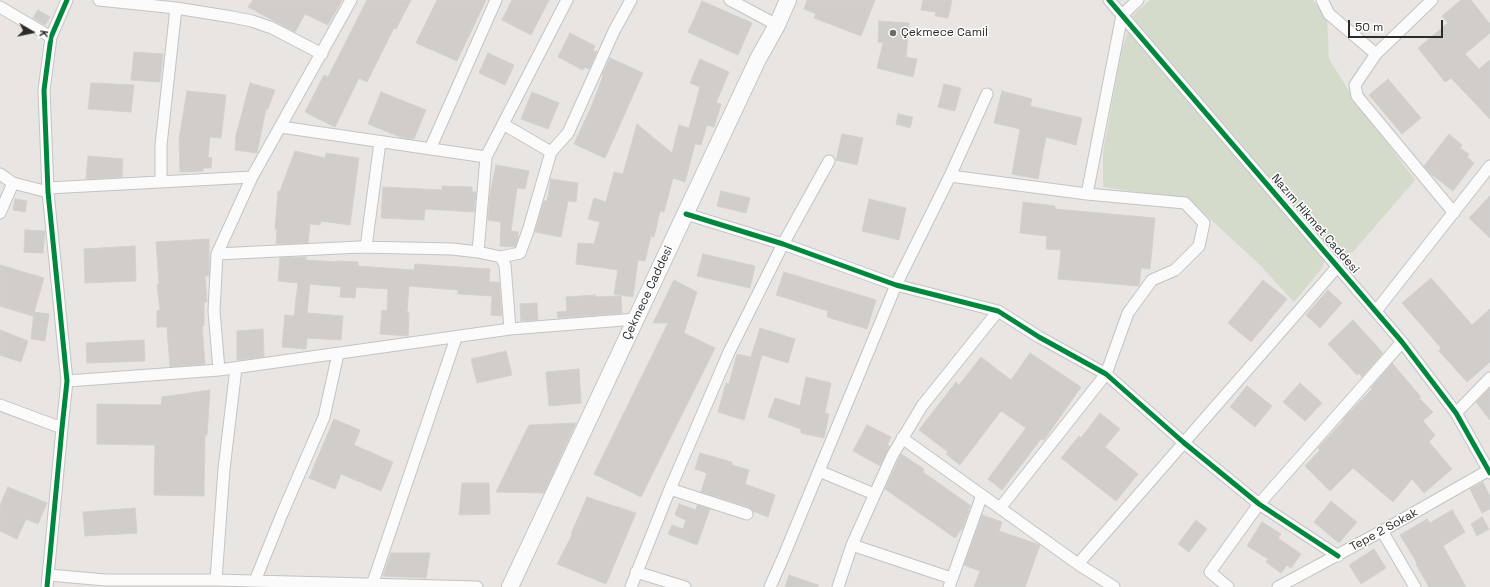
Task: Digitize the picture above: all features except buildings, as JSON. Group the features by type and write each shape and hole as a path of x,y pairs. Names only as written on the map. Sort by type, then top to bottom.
{"main road":[{"name":"Çekmece Caddesi","path":"510,587 758,59 777,25 788,0"}],"street":[{"path":"47,587 67,382 48,190 44,90 51,37 67,0"},
{"path":"99,0 176,8 252,21 272,28 322,54"},
{"path":"219,370 214,311 217,254 252,177 351,0"},
{"path":"430,149 496,0"},
{"path":"478,252 486,157 567,0"},
{"path":"217,254 366,247 452,249 478,252 501,257 520,253 551,152 568,133 614,31 630,0"},
{"path":"730,0 777,25"},
{"name":"Nazım Hikmet Caddesi","path":"1109,0 1402,342 1456,413 1490,471"},
{"path":"1087,194 1122,15 1138,0"},
{"path":"1322,0 1329,14 1376,54"},
{"path":"1432,0 1376,54 1355,86 1356,96 1454,213"},
{"path":"0,7 51,37"},
{"path":"161,182 160,145 176,8"},
{"path":"770,587 896,285 950,176 987,94"},
{"path":"503,124 551,152"},
{"path":"281,127 486,157"},
{"path":"366,247 380,142"},
{"path":"630,587 729,352 783,244 828,161"},
{"path":"1376,311 1490,166"},
{"path":"0,174 13,183 48,190 252,177"},
{"path":"950,176 1087,194 1185,203 1204,223 1199,246 1175,270 1152,280 1128,313 1106,374 1000,508"},
{"path":"0,213 13,183"},
{"path":"686,214 783,244 896,285 998,311 1039,337 1106,374 1183,442 1259,504 1338,556"},
{"path":"501,257 505,265 510,329"},
{"path":"1078,564 1338,266"},
{"path":"838,587 852,544 874,494 902,438 922,406 998,311"},
{"path":"67,382 219,370 456,338 510,329 636,319"},
{"path":"372,585 456,338"},
{"path":"1228,587 1210,572 1259,504 1402,342"},
{"path":"255,581 324,417 338,354"},
{"path":"216,580 224,470 236,368"},
{"path":"1456,413 1490,378"},
{"path":"0,405 62,428"},
{"path":"902,438 1078,564 1114,587"},
{"path":"819,471 874,494"},
{"name":"Tepe 2 Sokak","path":"1278,587 1338,556 1490,471"},
{"path":"670,489 747,514"},
{"path":"852,544 950,583 982,495"},
{"path":"1382,531 1415,587"},
{"path":"636,572 686,587"},
{"path":"49,575 105,580 216,580 477,587"}],"green space":[{"path":"1150,0 1313,0 1327,18 1329,59 1354,99 1415,180 1353,252 1325,259 1322,268 1294,302 1260,265 1190,200 1103,187 1103,153 1121,53 1133,15"}],"cycle path":[{"path":"47,587 67,381 48,192 44,90 51,37 67,0"},
{"path":"1109,0 1402,342 1456,413 1490,473"},
{"path":"686,214 783,244 896,285 998,311 1039,337 1106,374 1183,442 1259,504 1338,556"}],"place":[{"name":"Çekmece Camiİ","path":"893,33"}]}
